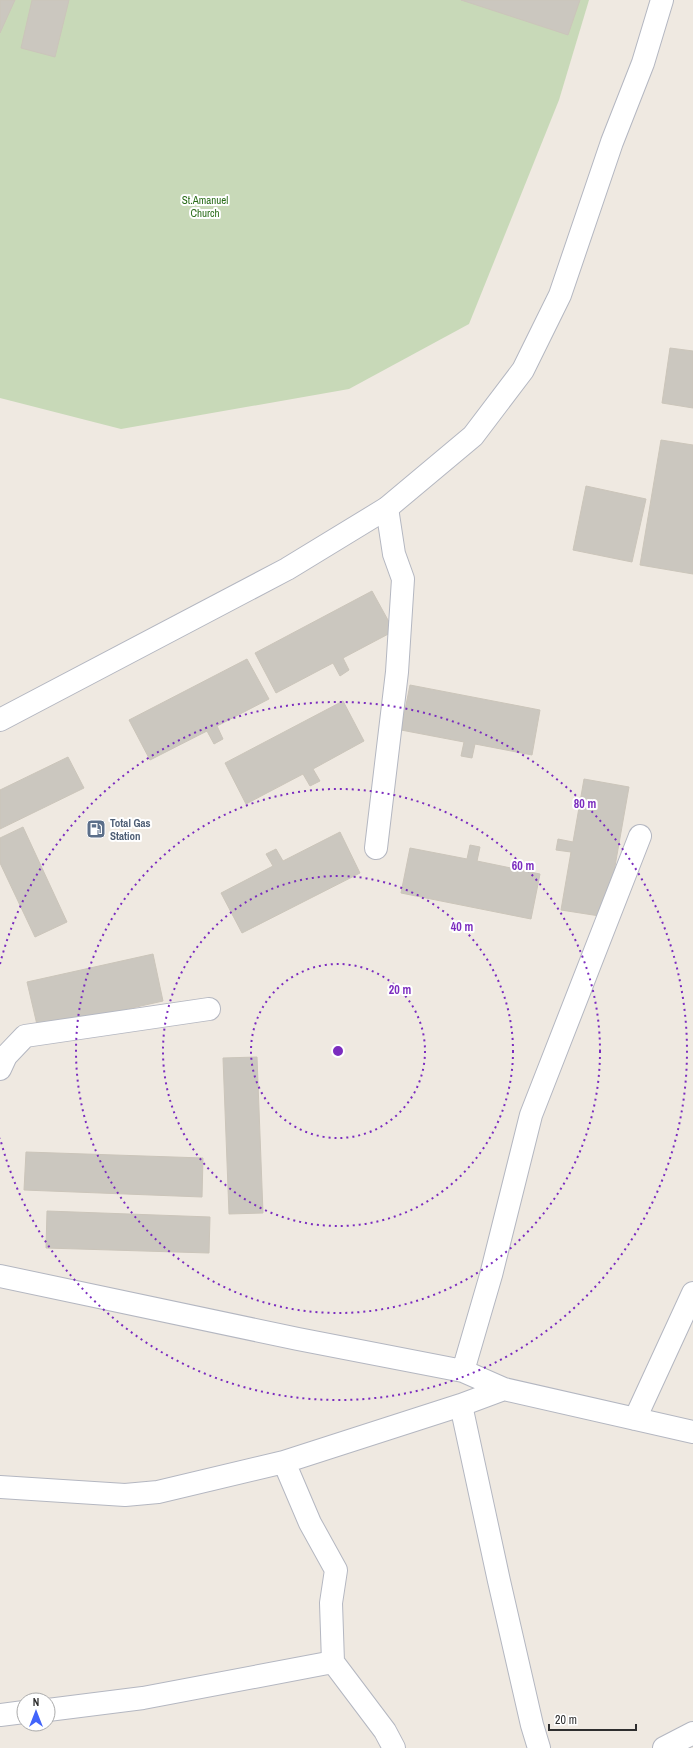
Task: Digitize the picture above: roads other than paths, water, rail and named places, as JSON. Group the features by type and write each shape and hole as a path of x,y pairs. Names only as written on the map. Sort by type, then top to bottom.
{"street":[{"path":"0,720 287,569 387,508 473,436 523,370 560,295 612,142 643,63 662,0"},
{"path":"376,848 397,672 403,579 394,554 387,508"},
{"path":"463,1371 491,1275 531,1115 640,836"},
{"path":"0,1068 6,1056 25,1036 209,1009"},
{"path":"0,1276 298,1339 463,1371 504,1389 693,1432"},
{"path":"635,1419 693,1293"},
{"path":"0,1487 126,1496 158,1492 284,1462 461,1405 504,1389"},
{"path":"461,1405 499,1581 532,1725 539,1748"},
{"path":"284,1462 310,1524 336,1570 330,1603 333,1662 385,1731 394,1748"},
{"path":"56,1709 143,1698 333,1662"},
{"path":"0,1715 16,1713"},
{"path":"664,1748 693,1733"}],"place":[{"name":"Total Gas Station","path":"96,829"}],"park label":[{"name":"St.Amanuel Church","path":"205,206"}]}
